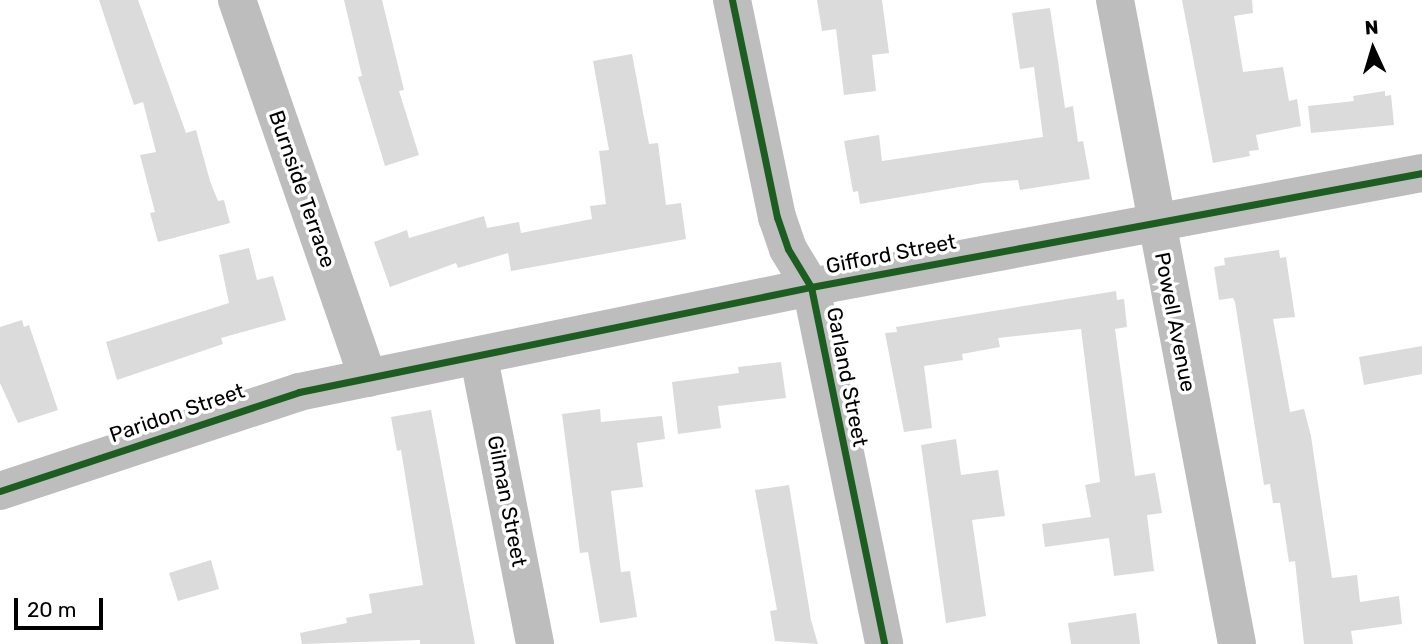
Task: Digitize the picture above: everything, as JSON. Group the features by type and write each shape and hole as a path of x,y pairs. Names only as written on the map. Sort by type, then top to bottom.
{"street":[{"name":"Burnside Terrace","path":"237,0 368,378"},
{"name":"Garland Street","path":"732,0 777,217 788,249 811,287 884,644"},
{"name":"Powell Avenue","path":"1115,0 1237,644"},
{"name":"Gifford Street","path":"368,378 479,358 811,287 1155,220 1422,173"},
{"name":"Gilman Street","path":"479,358 535,644"},
{"name":"Paridon Street","path":"0,491 265,401 368,378"}],"building":[{"path":"99,0 138,0 186,133 196,130 210,181 218,201 224,200 230,223 158,242 150,213 155,212 140,155 156,152 143,102 134,105"},
{"path":"344,0 382,0 404,90 399,91 419,155 385,166 358,77 362,76"},
{"path":"817,0 882,0 889,53 872,55 876,91 844,95 836,29 822,31"},
{"path":"1182,0 1252,0 1253,13 1234,16 1243,72 1283,67 1289,101 1297,99 1301,126 1256,135 1259,150 1249,151 1250,156 1213,163"},
{"path":"1050,8 1065,108 1073,106 1078,142 1083,141 1090,179 1020,190 1018,180 983,183 860,204 858,191 853,192 844,141 879,135 882,161 1043,137 1034,67 1020,69 1012,13"},
{"path":"632,54 649,144 658,143 666,205 681,203 686,239 511,271 508,253 458,268 456,263 390,287 374,242 407,230 409,238 484,216 487,228 519,222 521,233 592,219 590,206 606,204 599,151 609,150 593,61"},
{"path":"1385,91 1385,96 1391,95 1394,125 1311,133 1308,106 1354,101 1353,96"},
{"path":"249,248 257,280 273,276 286,320 221,338 223,344 117,380 106,342 229,303 219,255"},
{"path":"1279,250 1280,258 1286,257 1295,317 1273,319 1290,412 1304,409 1311,436 1332,578 1357,575 1360,602 1399,596 1402,624 1351,631 1353,644 1304,644 1295,561 1289,562 1280,503 1273,503 1270,484 1264,485 1235,302 1233,298 1219,300 1214,267 1225,265 1224,258"},
{"path":"1116,291 1117,300 1124,299 1127,327 1115,329 1135,476 1155,473 1162,513 1147,515 1154,571 1114,576 1109,538 1045,547 1042,524 1091,517 1085,485 1100,482 1081,329 998,338 1000,347 962,354 963,360 924,366 932,428 904,432 885,333 897,332 896,327"},
{"path":"22,320 24,327 29,325 58,410 18,423 0,383 0,327"},
{"path":"1422,346 1422,374 1364,385 1359,357"},
{"path":"781,362 786,398 718,406 721,428 678,434 672,382 739,373 738,367"},
{"path":"600,409 601,422 662,416 665,439 637,443 643,487 611,491 621,572 630,571 637,617 600,623 588,552 580,553 562,414"},
{"path":"431,410 475,644 420,644 420,640 302,644 300,633 347,623 346,618 372,613 369,594 423,585 401,450 397,451 391,417"},
{"path":"956,439 961,475 998,470 1005,516 972,520 986,616 946,623 921,445"},
{"path":"789,485 811,620 818,644 775,641 770,611 777,610 755,490"},
{"path":"211,560 219,589 178,601 169,573"},
{"path":"1136,613 1140,644 1071,644 1068,623"}],"cycle path":[{"path":"732,0 777,217 788,249 811,287 884,644"},
{"path":"0,491 299,392 811,287 1422,173"}]}
